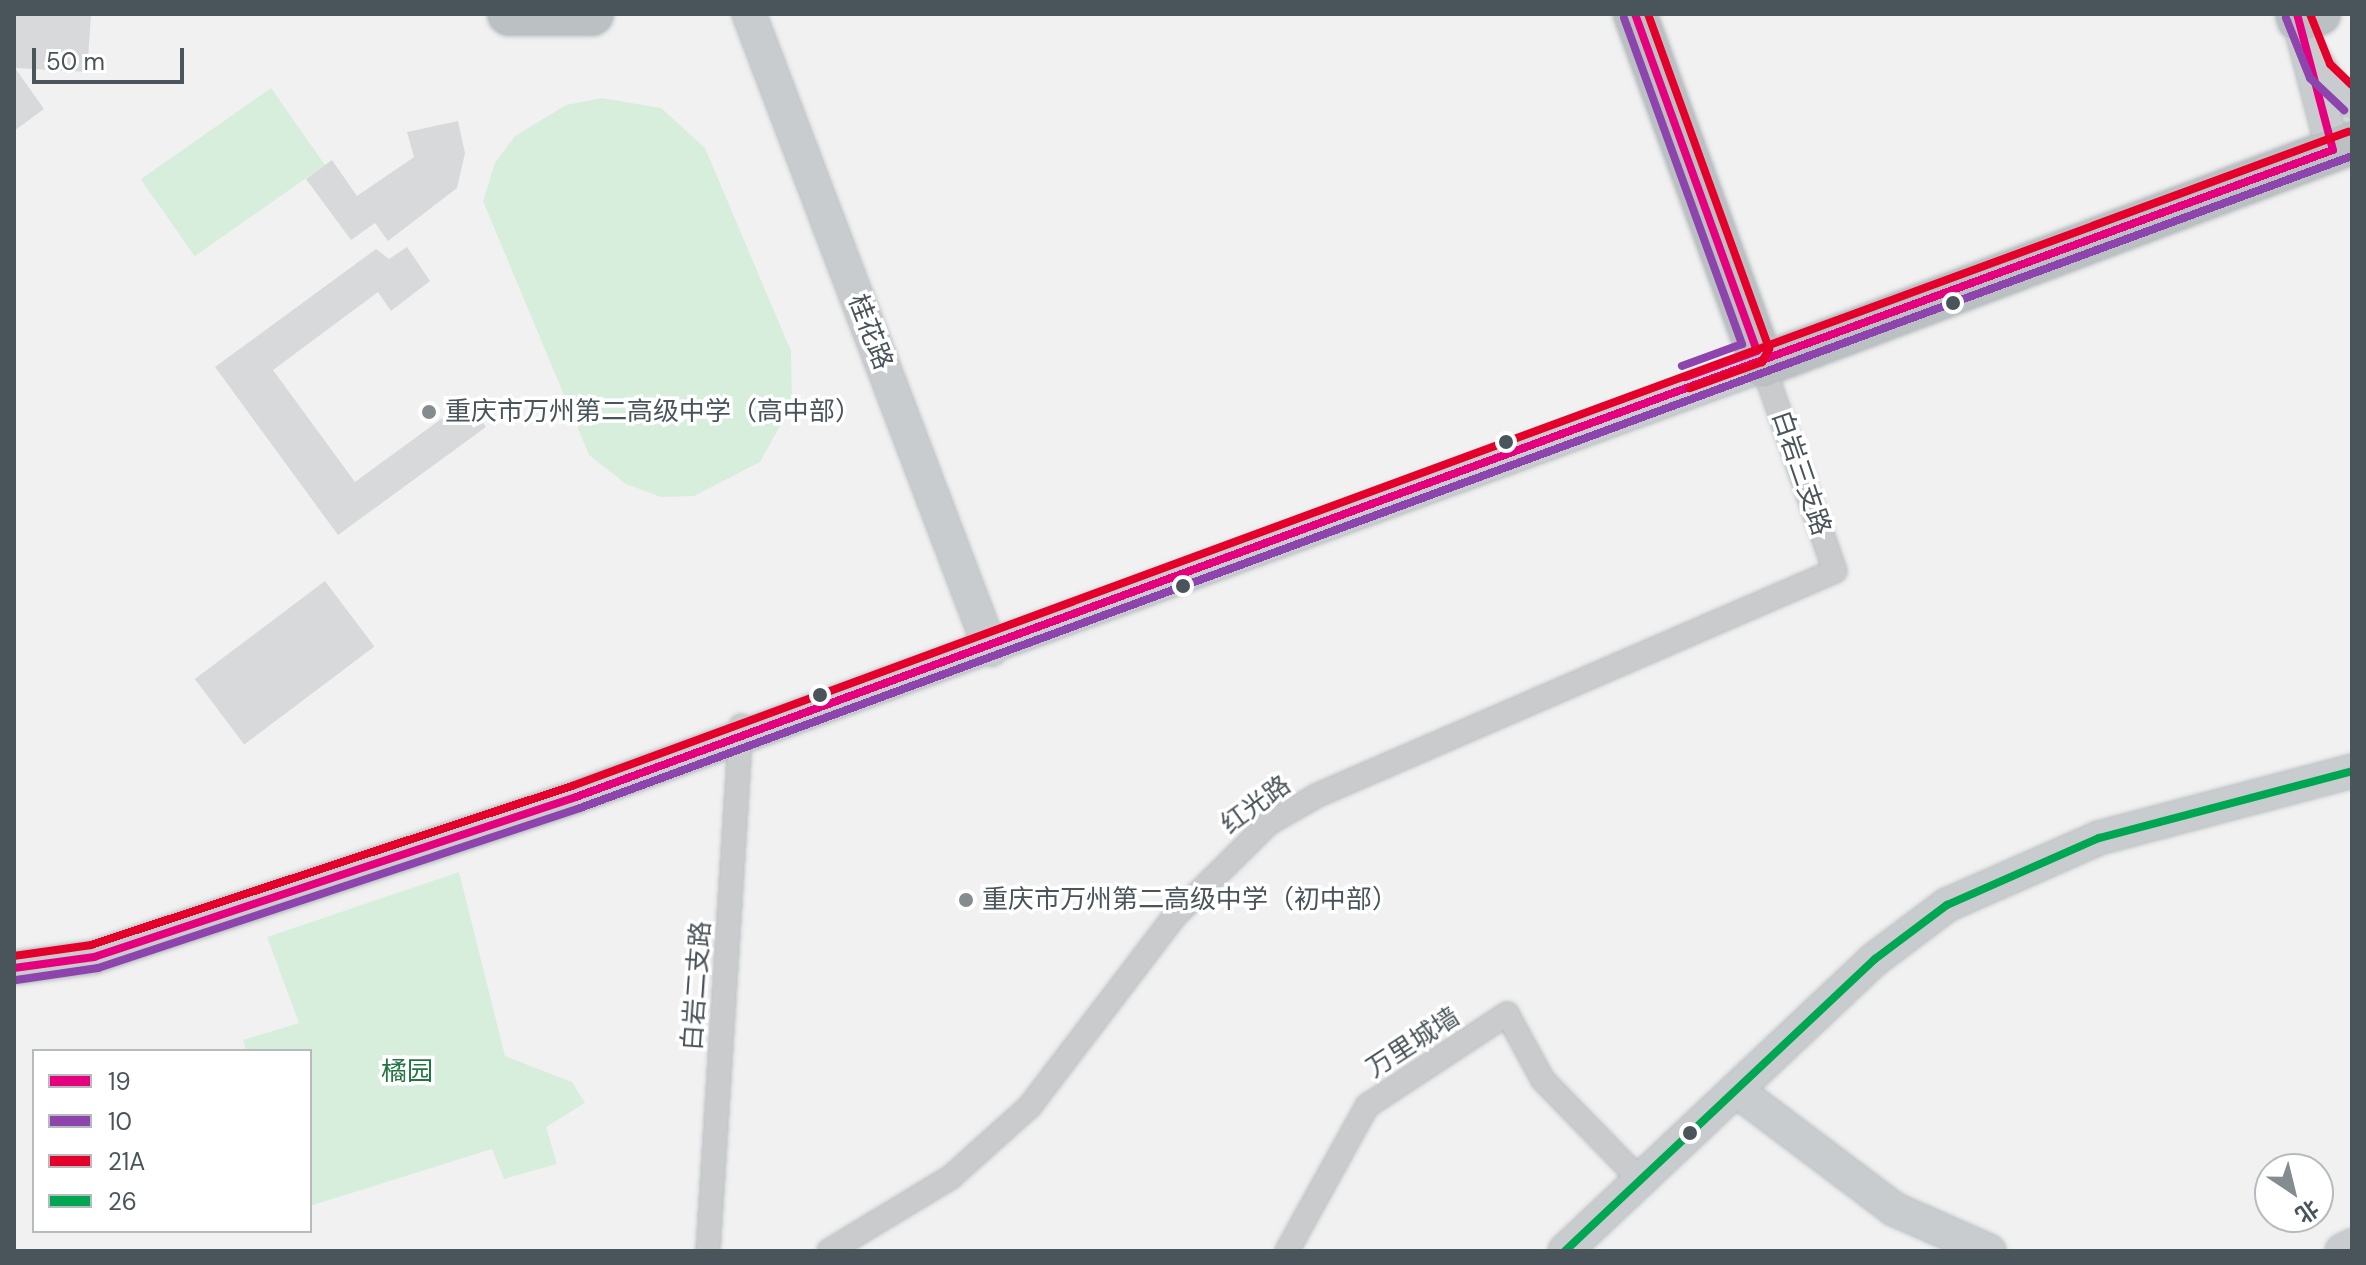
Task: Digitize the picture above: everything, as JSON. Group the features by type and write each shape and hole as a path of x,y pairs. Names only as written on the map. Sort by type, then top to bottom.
{"highway":[{"path":"509,14 592,14"},
{"name":"白岩三支路","path":"1635,14 1760,358"},
{"path":"1760,358 2342,147"}],"main road":[{"name":"桂花路","path":"749,14 989,644"},
{"path":"2306,25 2333,90 2352,101"},
{"path":"2306,25 2309,79 2342,147"},
{"path":"14,968 94,957 741,732 989,644 1760,358"},
{"path":"14,954 88,944 741,732"},
{"path":"1565,1251 1740,1093 1875,959 1947,905 2099,838 2352,771"},
{"path":"1740,1093 1894,1209 1989,1251"},
{"path":"2342,1251 2352,1246"}],"street":[{"name":"白岩三支路","path":"1760,358 1835,571"},
{"name":"红光路","path":"829,1251 951,1177 1030,1106 1173,918 1269,823 1318,795 1835,571"},
{"name":"白岩二支路","path":"708,1251 741,732"},
{"name":"万里城墙","path":"1287,1251 1367,1106 1507,1014 1543,1080 1643,1183"}],"green space":[{"path":"271,88 325,165 195,256 141,179"},
{"path":"602,98 661,108 705,148 791,351 792,404 760,462 694,496 661,497 626,484 589,455 483,201 495,163 515,136 566,105"},
{"name":"橘园","path":"459,872 505,1056 572,1082 585,1103 546,1127 557,1164 504,1179 492,1149 312,1205 312,1049 245,1049 243,1040 299,1023 267,937"}],"building":[{"path":"14,14 91,15 87,72 15,68 44,109 14,131"},
{"path":"458,121 465,153 457,188 388,241 375,223 351,240 306,179 332,160 357,196 414,157 407,132"},
{"path":"407,247 430,281 391,311 378,292 273,370 355,482 467,400 486,427 338,535 215,367 376,249 389,259"},
{"path":"325,581 374,646 244,745 195,679"}],"transit line":[{"name":"19","path":"1635,14 1757,351 1686,377"},
{"name":"21A","path":"1648,14 1769,349 1762,362 1690,388"},
{"name":"19","path":"14,968 94,957 576,797 2333,150 2297,14"},
{"name":"21A","path":"2310,14 2330,64 2352,85"},
{"name":"10","path":"1624,18 1742,344 1682,366"},
{"name":"10","path":"2286,18 2310,78 2344,110"},
{"name":"21A","path":"14,956 91,945 572,786 2348,132"},
{"name":"10","path":"16,980 98,968 580,808 2352,156"},
{"name":"26","path":"1565,1251 1875,959 1947,905 2099,838 2352,771"}],"place":[{"name":"重庆市万州第二高级中学（高中部）","path":"429,412"},
{"name":"重庆市万州第二高级中学（初中部）","path":"966,900"}]}
